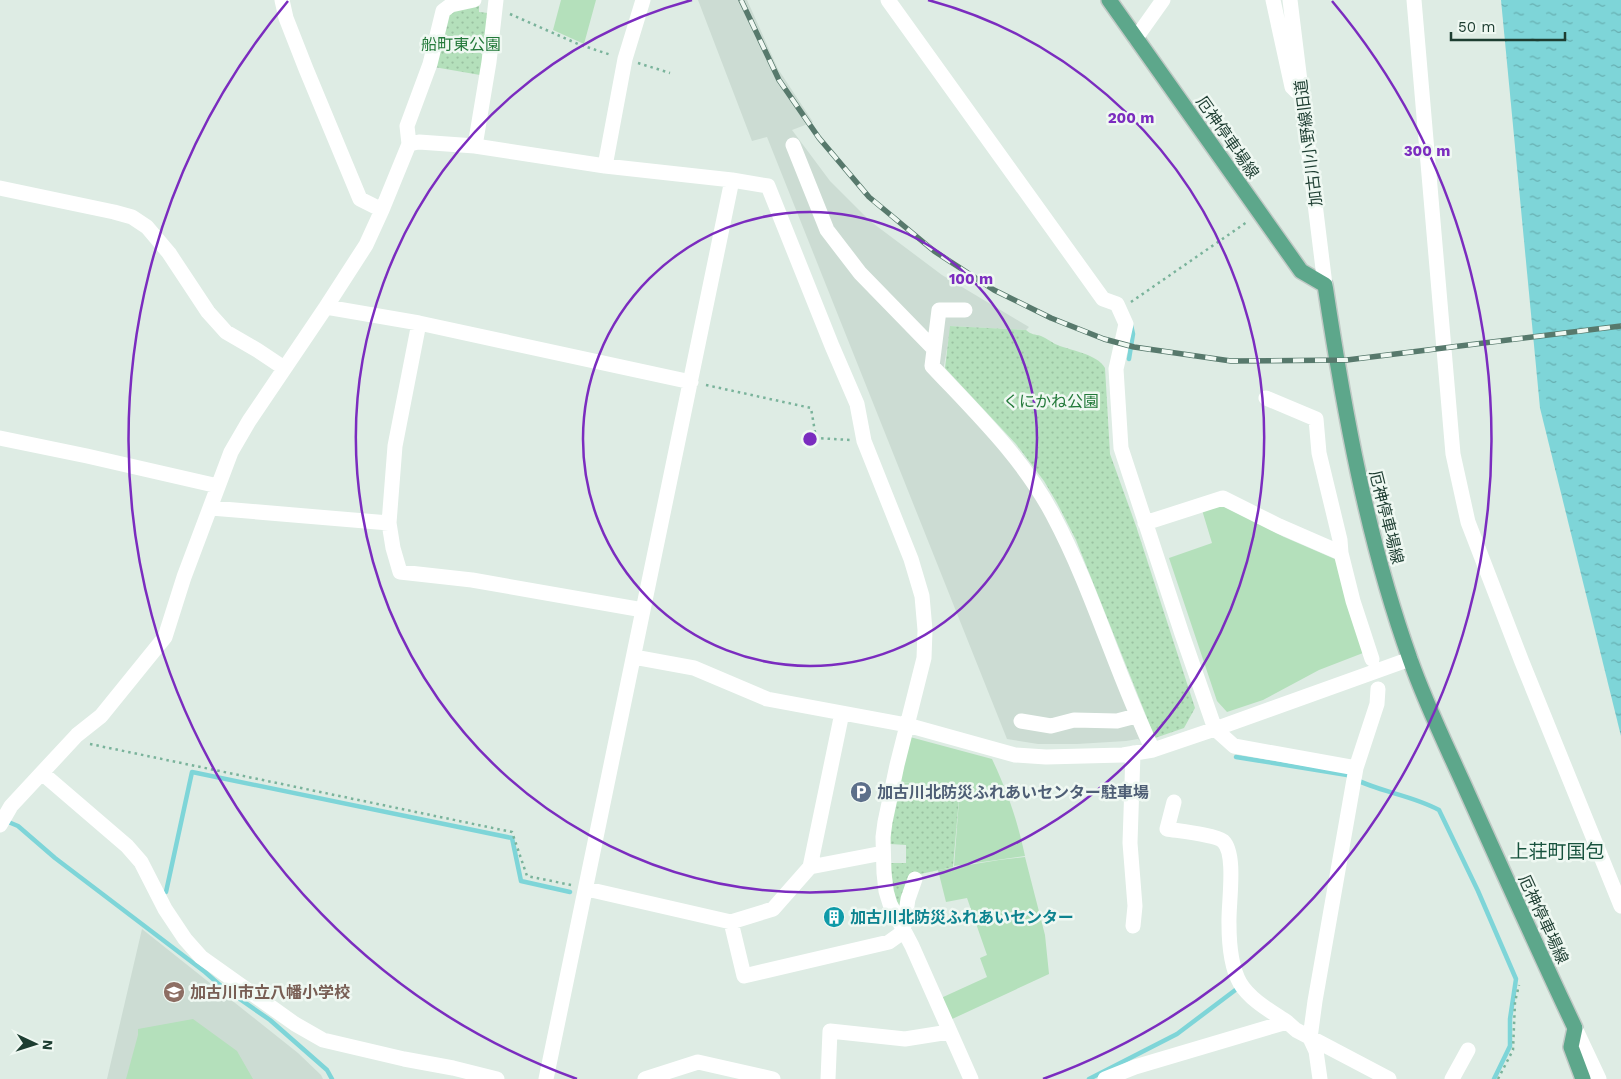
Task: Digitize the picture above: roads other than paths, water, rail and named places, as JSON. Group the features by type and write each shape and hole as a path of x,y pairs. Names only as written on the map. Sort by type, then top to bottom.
{"main road":[{"name":"厄神停車場線","path":"1109,0 1301,271 1325,285 1336,360 1355,462 1381,565 1410,659 1430,710 1575,1028 1571,1047 1583,1079"}],"street":[{"path":"282,0 286,18 360,200 382,210"},
{"path":"0,825 6,802 42,773 77,735 101,716 165,637 184,577 231,452 366,245 382,210 409,144 407,126 430,64 443,11 451,5 474,0"},
{"path":"605,166 625,59 643,0"},
{"path":"888,0 1103,299 1118,304 1126,324 1116,369 1121,448 1216,729 1234,746 1356,768"},
{"path":"1136,38 1164,0"},
{"path":"1273,0 1292,87 1302,97"},
{"name":"加古川小野線旧道","path":"1290,0 1325,285"},
{"path":"1414,0 1453,454 1468,522 1522,662 1621,906"},
{"path":"475,146 496,4"},
{"path":"409,144 419,142 475,146 605,166 732,180 768,186 857,404 864,441 911,559 922,596 925,630 924,658 885,822 883,853 886,891 890,904 912,946 971,1079"},
{"path":"793,145 827,230 860,273 934,349"},
{"path":"546,1079 587,889 732,180"},
{"path":"0,188 114,212 132,217 148,227 169,253 208,312 226,332 284,368"},
{"path":"326,307 419,323 691,382"},
{"path":"965,310 939,310 932,366 1010,449 1053,515 1070,548 1136,716 1153,750"},
{"path":"419,323 395,446 390,523 393,548 400,572 472,580 643,610"},
{"path":"1266,398 1316,419 1319,453 1340,540 1341,553 1353,600 1372,659"},
{"path":"0,438 218,486"},
{"path":"1145,523 1222,498 1279,526 1341,553"},
{"path":"211,508 390,523"},
{"path":"634,657 694,668 767,699 907,726 1015,755 1046,757 1133,753 1153,750 1410,659"},
{"path":"1320,1079 1316,1051 1310,1038 1321,963 1356,768 1377,704 1378,689"},
{"path":"587,889 731,922 773,909 810,866 842,714"},
{"path":"1021,720 1051,726 1074,720 1117,721 1136,716"},
{"path":"1133,753 1130,843 1136,906 1133,926"},
{"path":"42,773 127,846 150,879 165,909 185,939 201,957 295,1024 323,1040 497,1079"},
{"path":"1174,802 1167,829 1214,837 1226,845 1230,869 1228,925 1236,971 1244,989 1296,1030 1389,1079"},
{"path":"810,866 883,853"},
{"path":"731,922 744,976 889,942 903,932 908,899 915,879"},
{"path":"1105,1079 1134,1067 1287,1022"},
{"path":"1575,1028 1599,1079"},
{"path":"828,1079 830,1031 904,1039 949,1032"},
{"path":"1452,1079 1468,1050"},
{"path":"645,1079 698,1062 773,1079"}],"water":[{"path":"1501,0 1621,0 1621,736 1540,408"}],"waterway":[{"path":"1129,359 1133,334 1131,325"},
{"path":"1236,757 1347,775 1358,781 1416,800 1439,810 1478,891 1516,979 1510,1019 1510,1046 1494,1079"},
{"path":"166,892 192,772 512,838 521,881 570,892"},
{"path":"6,821 18,826 55,858 221,986 270,1020 327,1070 332,1079"},
{"path":"1089,1079 1177,1034 1238,988"}],"railway":[{"path":"741,0 779,80 819,138 869,197 934,251 994,290 1051,318 1104,339 1134,347 1231,361 1347,360 1621,326"}],"place":[{"name":"加古川北防災ふれあいセンター駐車場","path":"861,792"},
{"name":"加古川北防災ふれあいセンター","path":"834,917"},
{"name":"加古川市立八幡小学校","path":"174,992"}],"district":[{"name":"上荘町国包","path":"1557,851"}],"park label":[{"name":"船町東公園","path":"461,44"},
{"name":"くにかね公園","path":"1051,401"}]}
